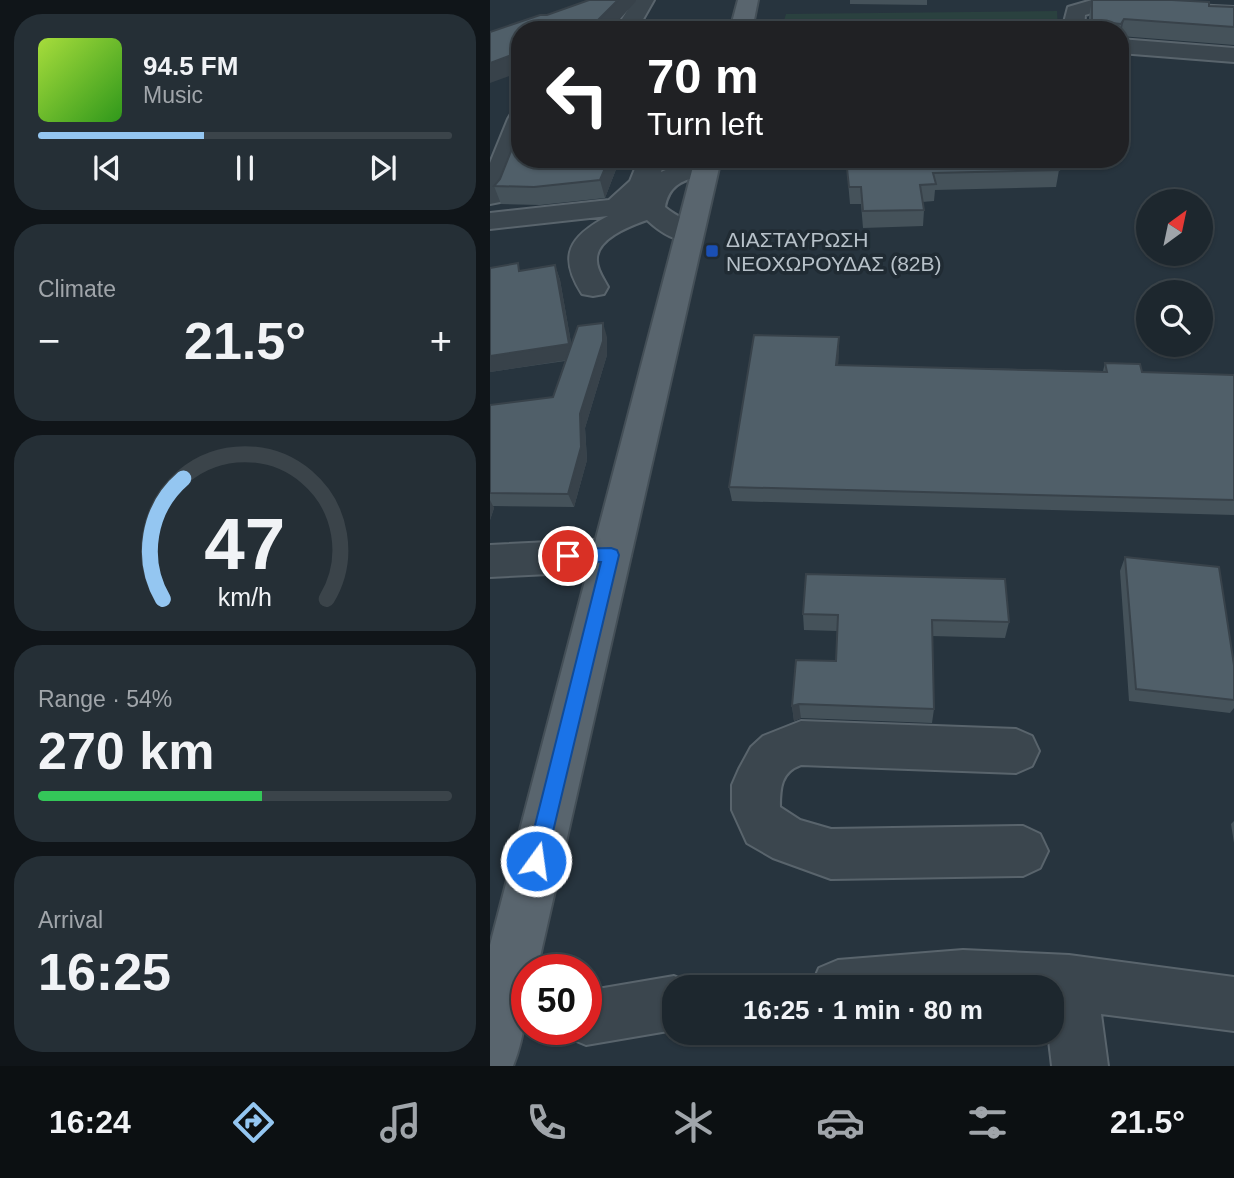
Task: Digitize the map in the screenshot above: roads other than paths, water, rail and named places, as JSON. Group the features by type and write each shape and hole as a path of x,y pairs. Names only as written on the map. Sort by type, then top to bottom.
{"main road":[{"path":"743,21 748,0"},
{"path":"500,1037 611,555 706,168"}],"street":[{"path":"631,21 644,0"},
{"path":"1074,21 1075,11 1101,4 1234,13"},
{"path":"1129,47 1234,55"},
{"path":"490,196 511,122"},
{"path":"651,168 648,196 668,224 689,234"},
{"path":"593,287 582,261 584,250 601,232 675,174 690,168"},
{"path":"490,221 602,210 648,196"},
{"path":"490,561 611,555"},
{"path":"1016,751 801,743 779,751 767,763 756,785 756,810 764,826 790,841 831,854 1023,851"},
{"path":"1064,982 1234,1004"},
{"path":"1069,982 1080,1066"},
{"path":"602,1015 662,1005"}],"place":[{"name":"ΔΙΑΣΤΑΥΡΩΣΗ ΝΕΟΧΩΡΟΥΔΑΣ (82Β)","path":"712,251"}]}
